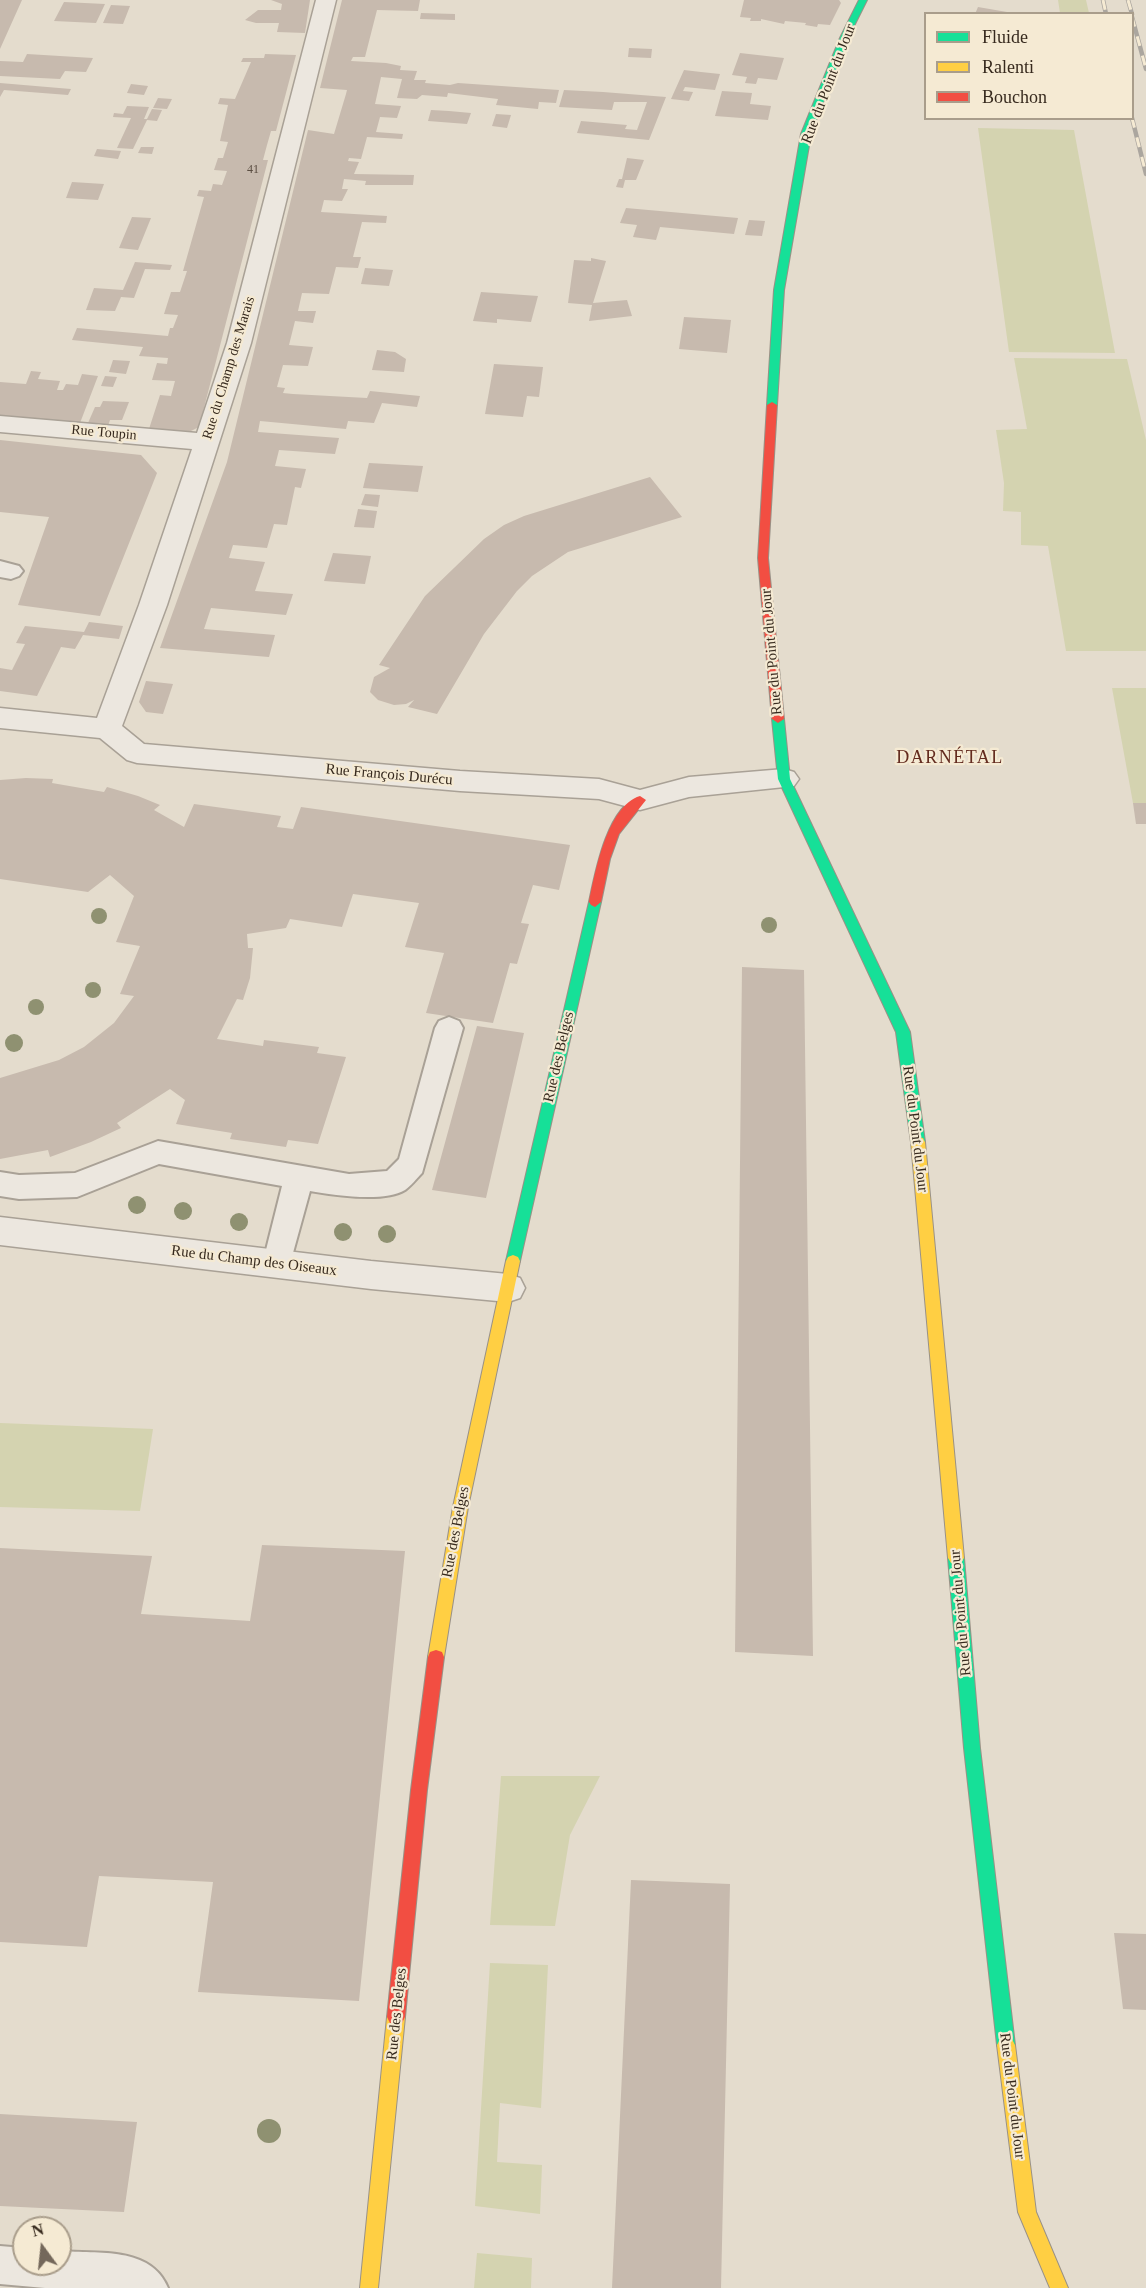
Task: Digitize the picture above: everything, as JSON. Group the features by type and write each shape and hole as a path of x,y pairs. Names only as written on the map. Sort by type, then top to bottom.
{"street":[{"name":"Rue du Champ des Marais","path":"107,729 153,604 239,343 326,0"},
{"name":"Rue du Point du Jour","path":"863,0 844,38 806,134 779,290 764,558 784,778 903,1032 923,1183 972,1748 1006,2048 1027,2212 1059,2288"},
{"name":"Rue Toupin","path":"0,424 207,442"},
{"path":"0,718 107,729"},
{"name":"Rue François Durécu","path":"107,729 137,753 460,781 599,789 640,800 689,787 784,778"},
{"name":"Rue des Belges","path":"369,2288 419,1790 448,1568 482,1397 609,839 620,818 640,800"},
{"name":"Rue du Champ des Oiseaux","path":"0,1231 278,1262 371,1275 508,1288"}],"lane":[{"path":"0,1184 19,1187 77,1185 158,1152 349,1186 394,1182 412,1165 449,1028"},
{"path":"278,1262 299,1177"},
{"path":"0,2265 135,2276 149,2288"}],"green space":[{"path":"1058,0 1086,0 1089,12 1060,12"},
{"path":"978,128 1074,130 1115,353 1009,352"},
{"path":"1014,358 1127,359 1146,440 1146,651 1066,651 1048,546 1021,545 1021,512 1003,511 1004,483 996,430 1027,429"},
{"path":"1112,688 1146,688 1146,803 1133,803"},
{"path":"0,1423 153,1429 140,1511 0,1507"},
{"path":"501,1776 600,1776 570,1835 555,1926 490,1925"},
{"path":"490,1963 548,1965 541,2108 500,2103 497,2162 542,2165 540,2214 475,2206"},
{"path":"477,2253 532,2258 531,2288 474,2288"}],"building":[{"path":"0,0 22,0 0,49"},
{"path":"271,0 310,0 305,33 277,32 279,23 256,23 245,20 258,10 281,10 282,4"},
{"path":"342,0 420,0 418,11 377,10 365,57 353,57 351,61 401,66 400,70 417,71 414,80 426,80 425,83 559,90 556,103 539,102 538,109 496,105 498,99 448,93 447,97 422,95 417,99 397,98 402,79 381,77 375,104 401,106 397,118 380,117 376,132 403,134 402,139 367,137 361,159 349,158 348,161 359,162 354,174 414,175 413,185 365,185 366,181 344,179 342,189 348,189 342,201 324,200 321,212 387,216 386,223 362,222 353,257 361,257 358,268 336,267 329,294 302,293 298,311 316,311 313,323 295,321 289,345 313,347 308,366 283,365 277,387 285,388 283,393 293,394 367,398 370,391 420,396 417,407 382,403 374,423 348,421 346,429 260,421 258,432 339,438 335,454 279,450 275,466 306,469 301,488 295,487 287,525 274,524 267,548 233,545 229,558 265,562 255,591 293,594 286,615 211,608 204,629 275,635 269,657 160,648 227,462 308,130 334,134 346,94 347,90 320,88"},
{"path":"744,0 839,0 841,3 830,25 818,24 817,27 805,25 806,23 785,21 784,24 761,19 761,21 750,21 751,18 740,17"},
{"path":"64,2 105,4 96,23 54,21"},
{"path":"111,5 130,6 123,24 103,23"},
{"path":"978,7 1007,12 976,12"},
{"path":"421,13 455,14 455,20 420,19"},
{"path":"629,48 652,49 651,58 628,57"},
{"path":"740,53 784,58 777,80 758,78 756,84 745,83 747,77 732,75"},
{"path":"27,54 93,58 86,72 65,71 60,79 0,76 0,61 23,62"},
{"path":"265,54 296,55 276,131 271,131 263,160 268,160 199,427 187,433 149,429 160,395 171,396 175,381 152,380 157,363 167,364 168,358 139,356 143,347 72,340 77,328 168,336 178,315 164,314 171,292 180,292 187,271 183,271 204,197 197,196 199,190 211,191 213,184 222,185 227,171 214,170 218,158 223,158 228,142 220,141 228,105 218,104 220,98 235,99 251,62 241,62 243,58 264,58"},
{"path":"684,70 720,74 715,90 685,87 683,91 693,92 689,101 671,99"},
{"path":"0,83 71,89 68,95 4,90 0,97"},
{"path":"131,84 148,86 144,95 127,93"},
{"path":"564,90 666,97 649,140 577,133 581,121 627,125 625,129 637,130 647,102 614,102 612,110 559,107"},
{"path":"722,91 752,93 750,104 771,106 768,120 715,116"},
{"path":"158,98 172,99 167,109 153,108"},
{"path":"127,106 149,107 144,119 147,119 152,109 162,110 157,121 147,120 133,149 117,148 131,118 113,117 114,113 123,114"},
{"path":"431,110 471,113 467,124 428,121"},
{"path":"496,114 511,115 507,128 492,126"},
{"path":"141,147 154,147 152,154 138,153"},
{"path":"97,149 121,151 118,159 94,156"},
{"path":"627,158 644,160 636,180 625,180 623,188 616,187 619,179 622,179"},
{"path":"72,182 104,184 98,200 66,198"},
{"path":"626,208 738,218 734,234 660,227 656,240 633,237 637,225 620,223"},
{"path":"132,217 151,218 138,250 119,248"},
{"path":"749,220 765,221 762,236 745,235"},
{"path":"591,258 606,261 593,303 627,300 632,316 589,321 592,305 568,303 574,260 591,261"},
{"path":"135,262 172,265 170,270 145,269 134,298 121,297 115,311 86,310 94,288 123,290"},
{"path":"365,268 393,270 389,286 361,284"},
{"path":"481,292 538,296 531,322 497,319 497,323 473,321"},
{"path":"684,317 731,320 727,353 679,349"},
{"path":"377,350 395,352 406,359 404,372 372,370"},
{"path":"113,360 130,361 126,374 109,372"},
{"path":"494,364 543,367 539,397 527,396 523,417 485,414"},
{"path":"31,371 41,372 38,379 60,381 57,390 63,390 66,384 78,385 82,374 98,376 80,423 0,416 0,382 26,384"},
{"path":"105,376 117,377 113,387 101,386"},
{"path":"103,401 129,402 122,420 110,420 108,426 88,423 95,407 100,407"},
{"path":"0,440 141,455 157,473 100,616 18,605 49,517 0,512"},
{"path":"369,463 423,466 418,492 363,488"},
{"path":"650,477 682,517 568,552 532,576 517,591 484,634 437,714 408,707 414,700 406,704 394,705 378,700 370,692 374,677 390,668 379,665 425,596 484,539 504,525 524,516"},
{"path":"365,494 380,495 378,507 361,505"},
{"path":"358,509 377,511 374,528 354,527"},
{"path":"333,553 371,556 365,584 324,581"},
{"path":"89,622 123,626 119,639 83,635 75,649 61,647 37,696 0,691 0,668 12,670 25,644 16,643 25,626 84,632"},
{"path":"146,681 173,684 163,714 146,712 139,702"},
{"path":"53,779 52,783 104,792 107,787 138,796 160,805 154,810 184,827 194,804 281,816 277,827 293,829 301,807 570,845 559,890 533,885 521,923 529,924 517,964 510,963 493,1023 426,1013 444,953 405,947 419,903 353,894 342,927 290,919 286,928 247,934 248,948 253,948 250,978 243,1000 237,999 217,1039 263,1046 264,1040 319,1047 317,1053 346,1057 318,1144 288,1140 286,1147 230,1139 232,1133 176,1124 185,1100 170,1089 117,1123 121,1128 91,1142 50,1157 48,1150 0,1159 0,1078 59,1060 84,1047 114,1023 134,996 120,994 140,946 116,942 134,896 110,875 88,892 0,879 0,780"},
{"path":"1133,803 1146,803 1146,824 1136,824"},
{"path":"742,967 804,970 813,1656 735,1652"},
{"path":"477,1026 524,1033 486,1198 432,1190"},
{"path":"262,1545 405,1551 359,2001 198,1992 213,1882 99,1876 87,1947 0,1942 0,1548 152,1556 141,1614 250,1621"},
{"path":"631,1880 730,1884 721,2288 612,2288"},
{"path":"1114,1933 1146,1934 1146,2010 1123,2009"},
{"path":"0,2114 137,2122 124,2212 0,2206"}],"railway":[{"path":"1103,0 1106,12"},
{"path":"1128,0 1131,12"},
{"path":"1134,24 1146,69"},
{"path":"1132,120 1146,174"}],"traffic: fast":[{"path":"772,405 779,290 806,134 844,38 863,0"},
{"path":"778,719 784,779 903,1032 918,1142"},
{"path":"513,1261 595,902"},
{"path":"956,1558 972,1748 1006,2045"}],"traffic: slow":[{"path":"918,1142 956,1558"},
{"path":"436,1657 460,1507 513,1261"},
{"path":"369,2288 396,2017"},
{"path":"1006,2045 1027,2212 1059,2288"}],"traffic: jam":[{"path":"772,405 763,558 778,719"},
{"path":"595,902 604,859 613,834 640,800"},
{"path":"396,2017 419,1790 436,1657"}],"district":[{"name":"DARNÉTAL","path":"950,758"}]}
